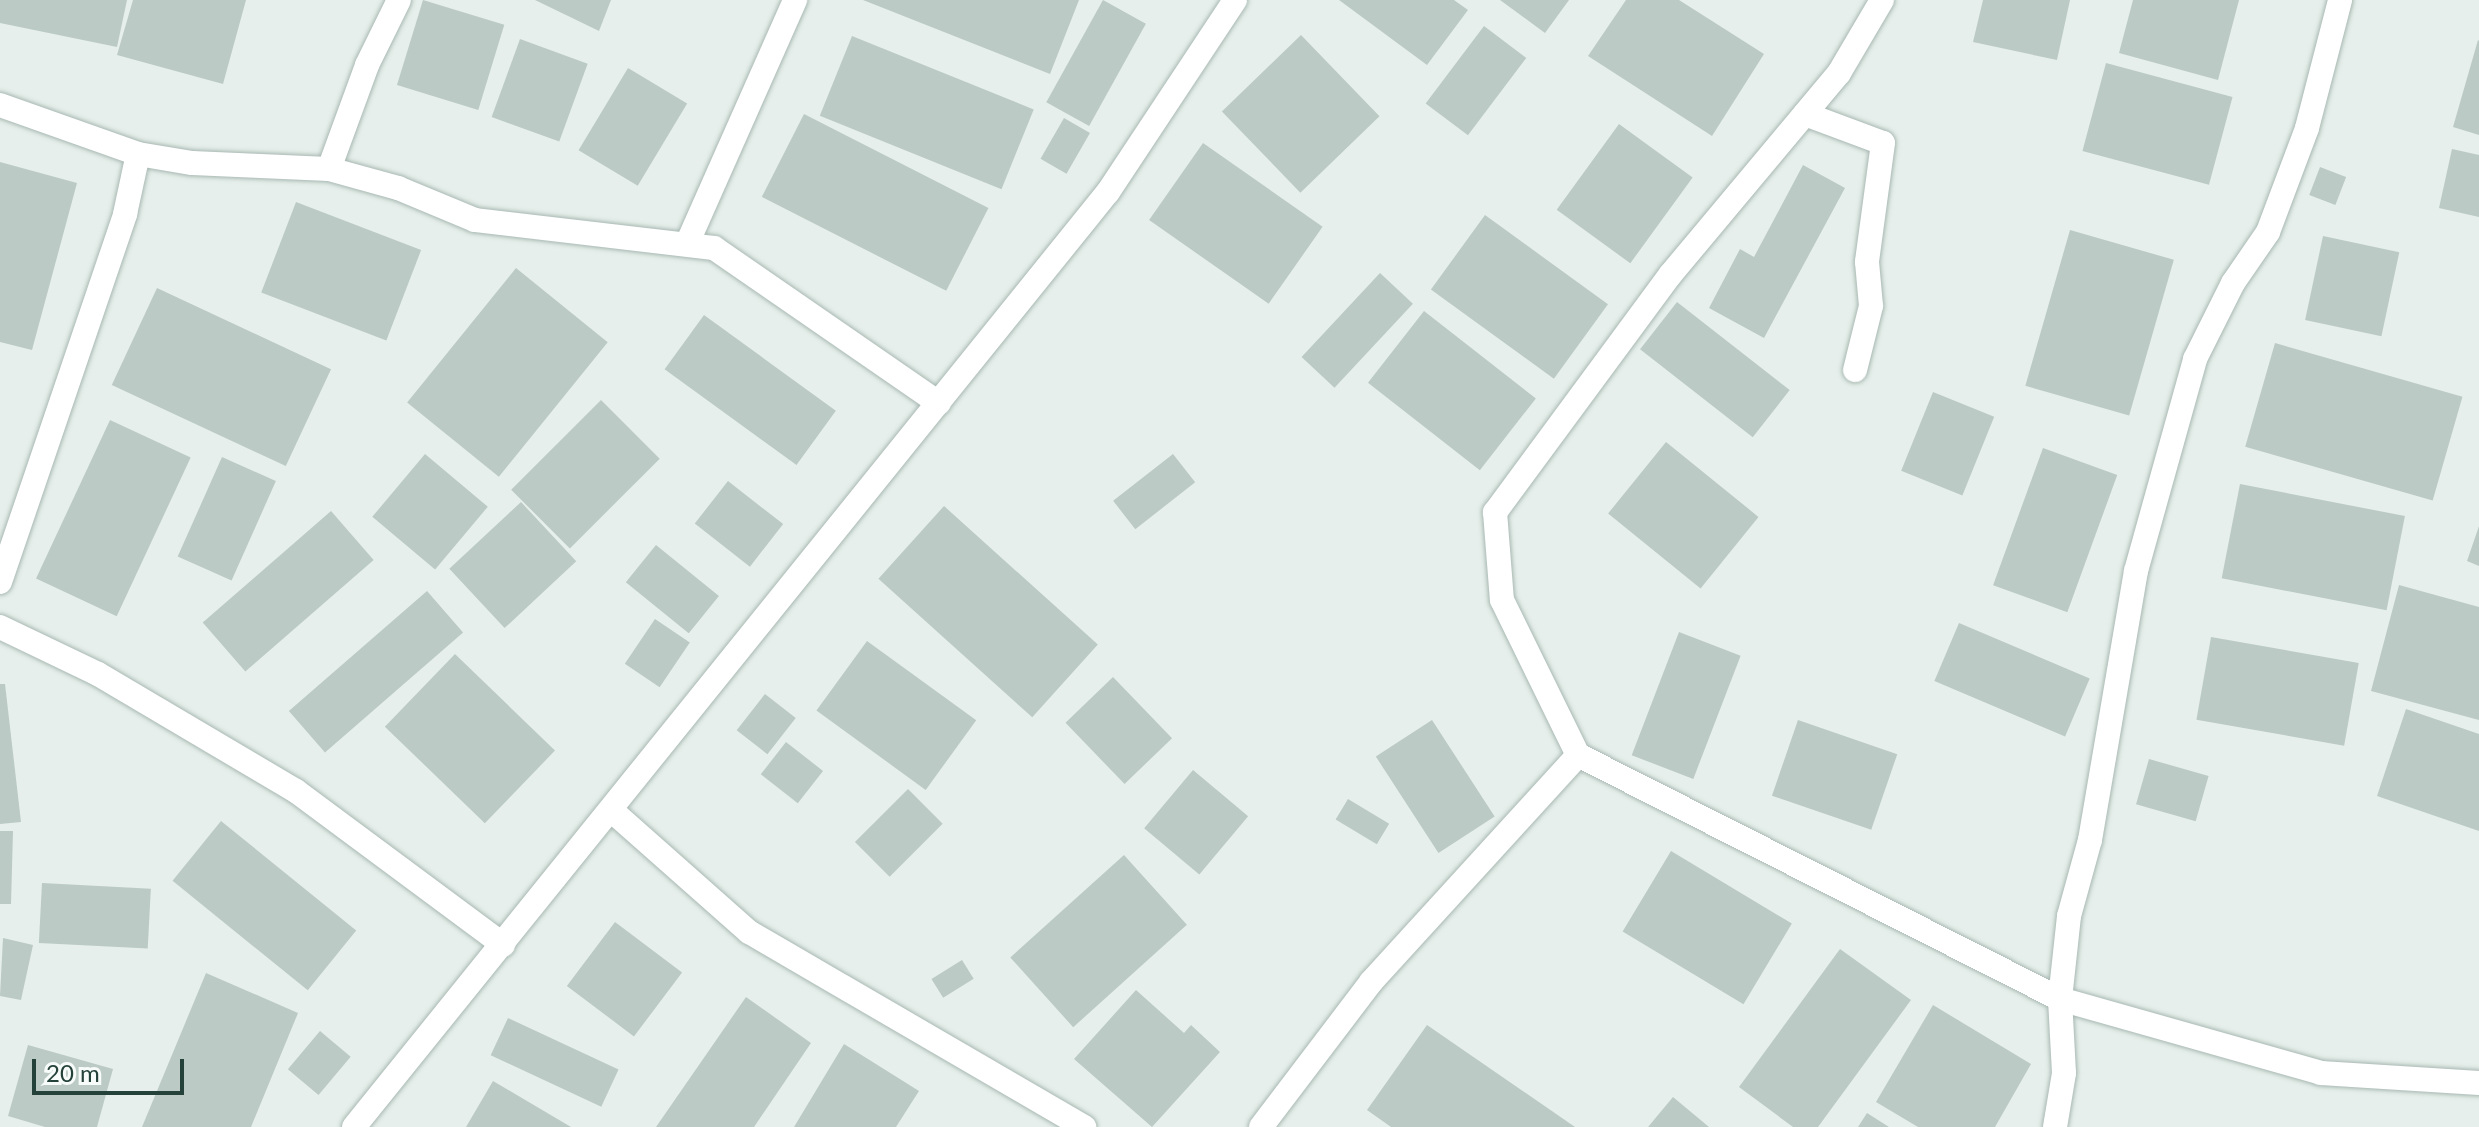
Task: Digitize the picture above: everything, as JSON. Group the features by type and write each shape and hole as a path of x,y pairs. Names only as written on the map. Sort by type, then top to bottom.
{"street":[{"path":"329,169 367,65 399,0"},
{"path":"687,244 795,0"},
{"path":"354,1127 1108,192 1235,0"},
{"path":"1882,0 1839,73 1670,275 1495,512 1502,600 1578,755 2060,999 2321,1073 2479,1083"},
{"path":"2055,1127 2064,1073 2060,999 2069,916 2090,840 2136,571 2195,359 2233,283 2268,232 2307,128 2340,0"},
{"path":"0,105 138,154 192,163 329,169 398,188 475,220 714,248 939,403"},
{"path":"1805,114 1883,143 1867,262 1871,306 1855,370"},
{"path":"0,582 125,214 138,154"},
{"path":"0,627 98,674 296,791 503,945"},
{"path":"1261,1127 1371,982 1578,755"},
{"path":"611,810 749,932 1084,1127"}],"building":[{"path":"0,0 127,0 117,47 0,23"},
{"path":"133,0 246,0 223,84 117,55"},
{"path":"423,0 504,25 478,110 397,85"},
{"path":"535,0 611,0 599,31"},
{"path":"863,0 1079,0 1050,74"},
{"path":"1103,0 1146,24 1089,126 1046,102"},
{"path":"1339,0 1454,0 1468,10 1427,65"},
{"path":"1500,0 1569,0 1545,33"},
{"path":"1626,0 1679,0 1764,54 1712,136 1588,56"},
{"path":"1983,0 2070,0 2057,60 1973,42"},
{"path":"2133,0 2239,0 2218,80 2119,53"},
{"path":"1484,26 1526,58 1468,135 1426,103"},
{"path":"1301,35 1379,116 1300,193 1222,111"},
{"path":"852,36 1034,109 1002,189 820,116"},
{"path":"520,39 588,64 559,142 492,117"},
{"path":"2479,41 2479,135 2453,127"},
{"path":"2106,63 2233,97 2209,185 2082,151"},
{"path":"628,68 687,104 638,186 579,150"},
{"path":"804,114 988,208 946,291 762,197"},
{"path":"1064,118 1090,133 1066,174 1040,159"},
{"path":"1619,124 1693,177 1630,263 1557,210"},
{"path":"1203,143 1323,227 1269,304 1149,220"},
{"path":"2452,149 2479,155 2479,217 2439,208"},
{"path":"0,162 77,183 32,350 0,342"},
{"path":"1803,165 1845,188 1764,338 1709,308 1740,249 1754,257"},
{"path":"2320,167 2346,177 2335,205 2309,195"},
{"path":"296,202 421,250 386,341 261,293"},
{"path":"1485,215 1608,304 1554,379 1431,289"},
{"path":"2070,230 2174,260 2129,415 2025,386"},
{"path":"2323,236 2399,252 2381,336 2305,320"},
{"path":"516,268 608,342 499,477 407,402"},
{"path":"1380,273 1413,304 1334,388 1302,357"},
{"path":"157,288 331,369 286,466 112,385"},
{"path":"1677,302 1790,390 1753,437 1640,349"},
{"path":"1424,311 1536,398 1480,470 1368,383"},
{"path":"704,315 836,411 796,465 665,369"},
{"path":"2275,343 2462,397 2433,501 2245,447"},
{"path":"1933,392 1994,417 1962,496 1901,471"},
{"path":"601,400 660,459 570,548 511,490"},
{"path":"110,420 191,458 117,616 36,579"},
{"path":"1666,442 1758,517 1701,588 1608,513"},
{"path":"2043,448 2117,475 2067,612 1993,585"},
{"path":"425,454 488,507 435,570 372,517"},
{"path":"1173,454 1195,482 1135,529 1113,501"},
{"path":"222,457 276,481 232,581 178,557"},
{"path":"728,481 783,524 750,567 695,524"},
{"path":"2240,484 2405,516 2387,610 2222,578"},
{"path":"521,502 576,561 505,628 449,569"},
{"path":"944,506 1098,645 1032,717 878,579"},
{"path":"331,511 374,560 245,672 203,623"},
{"path":"2479,526 2479,566 2467,561"},
{"path":"656,545 719,596 689,633 626,582"},
{"path":"2399,585 2479,607 2479,720 2371,691"},
{"path":"427,591 463,633 325,753 289,711"},
{"path":"655,619 690,642 660,687 625,664"},
{"path":"1959,623 2090,678 2065,736 1934,681"},
{"path":"1679,632 1741,656 1693,779 1632,755"},
{"path":"2211,637 2359,663 2344,746 2196,720"},
{"path":"867,641 976,720 926,790 816,711"},
{"path":"455,654 555,751 485,823 385,727"},
{"path":"1113,677 1172,738 1125,784 1066,723"},
{"path":"0,684 5,684 21,822 0,824"},
{"path":"765,694 796,718 767,754 737,730"},
{"path":"2406,709 2479,734 2479,831 2377,796"},
{"path":"1432,720 1495,816 1438,853 1376,756"},
{"path":"1798,720 1897,754 1871,830 1772,796"},
{"path":"786,742 823,771 798,803 761,774"},
{"path":"2149,759 2209,776 2196,821 2136,804"},
{"path":"1193,770 1248,816 1199,875 1144,828"},
{"path":"908,789 943,824 890,877 855,842"},
{"path":"1348,799 1389,824 1377,844 1336,820"},
{"path":"221,821 356,931 308,990 173,881"},
{"path":"0,831 13,831 11,904 0,904"},
{"path":"1671,851 1792,924 1743,1004 1623,932"},
{"path":"1124,855 1187,925 1073,1027 1010,957"},
{"path":"42,883 151,889 148,949 39,943"},
{"path":"615,922 682,973 634,1036 567,986"},
{"path":"3,938 33,945 21,1000 0,996"},
{"path":"1840,949 1911,1000 1818,1127 1793,1127 1739,1087"},
{"path":"962,960 974,979 943,998 931,979"},
{"path":"206,973 298,1013 251,1127 142,1127"},
{"path":"1136,990 1184,1033 1191,1025 1220,1052 1152,1127 1074,1059"},
{"path":"746,997 811,1043 754,1127 656,1127"},
{"path":"1933,1005 2031,1064 1995,1127 1918,1127 1876,1102"},
{"path":"508,1018 619,1070 601,1107 491,1055"},
{"path":"1427,1025 1575,1127 1391,1127 1367,1110"},
{"path":"320,1031 351,1057 319,1095 288,1069"},
{"path":"844,1044 919,1091 896,1127 794,1127"},
{"path":"28,1045 113,1069 97,1127 45,1127 8,1116"},
{"path":"493,1081 571,1127 466,1127"},
{"path":"1673,1097 1709,1127 1648,1127"},
{"path":"1867,1113 1889,1127 1858,1127"}]}
